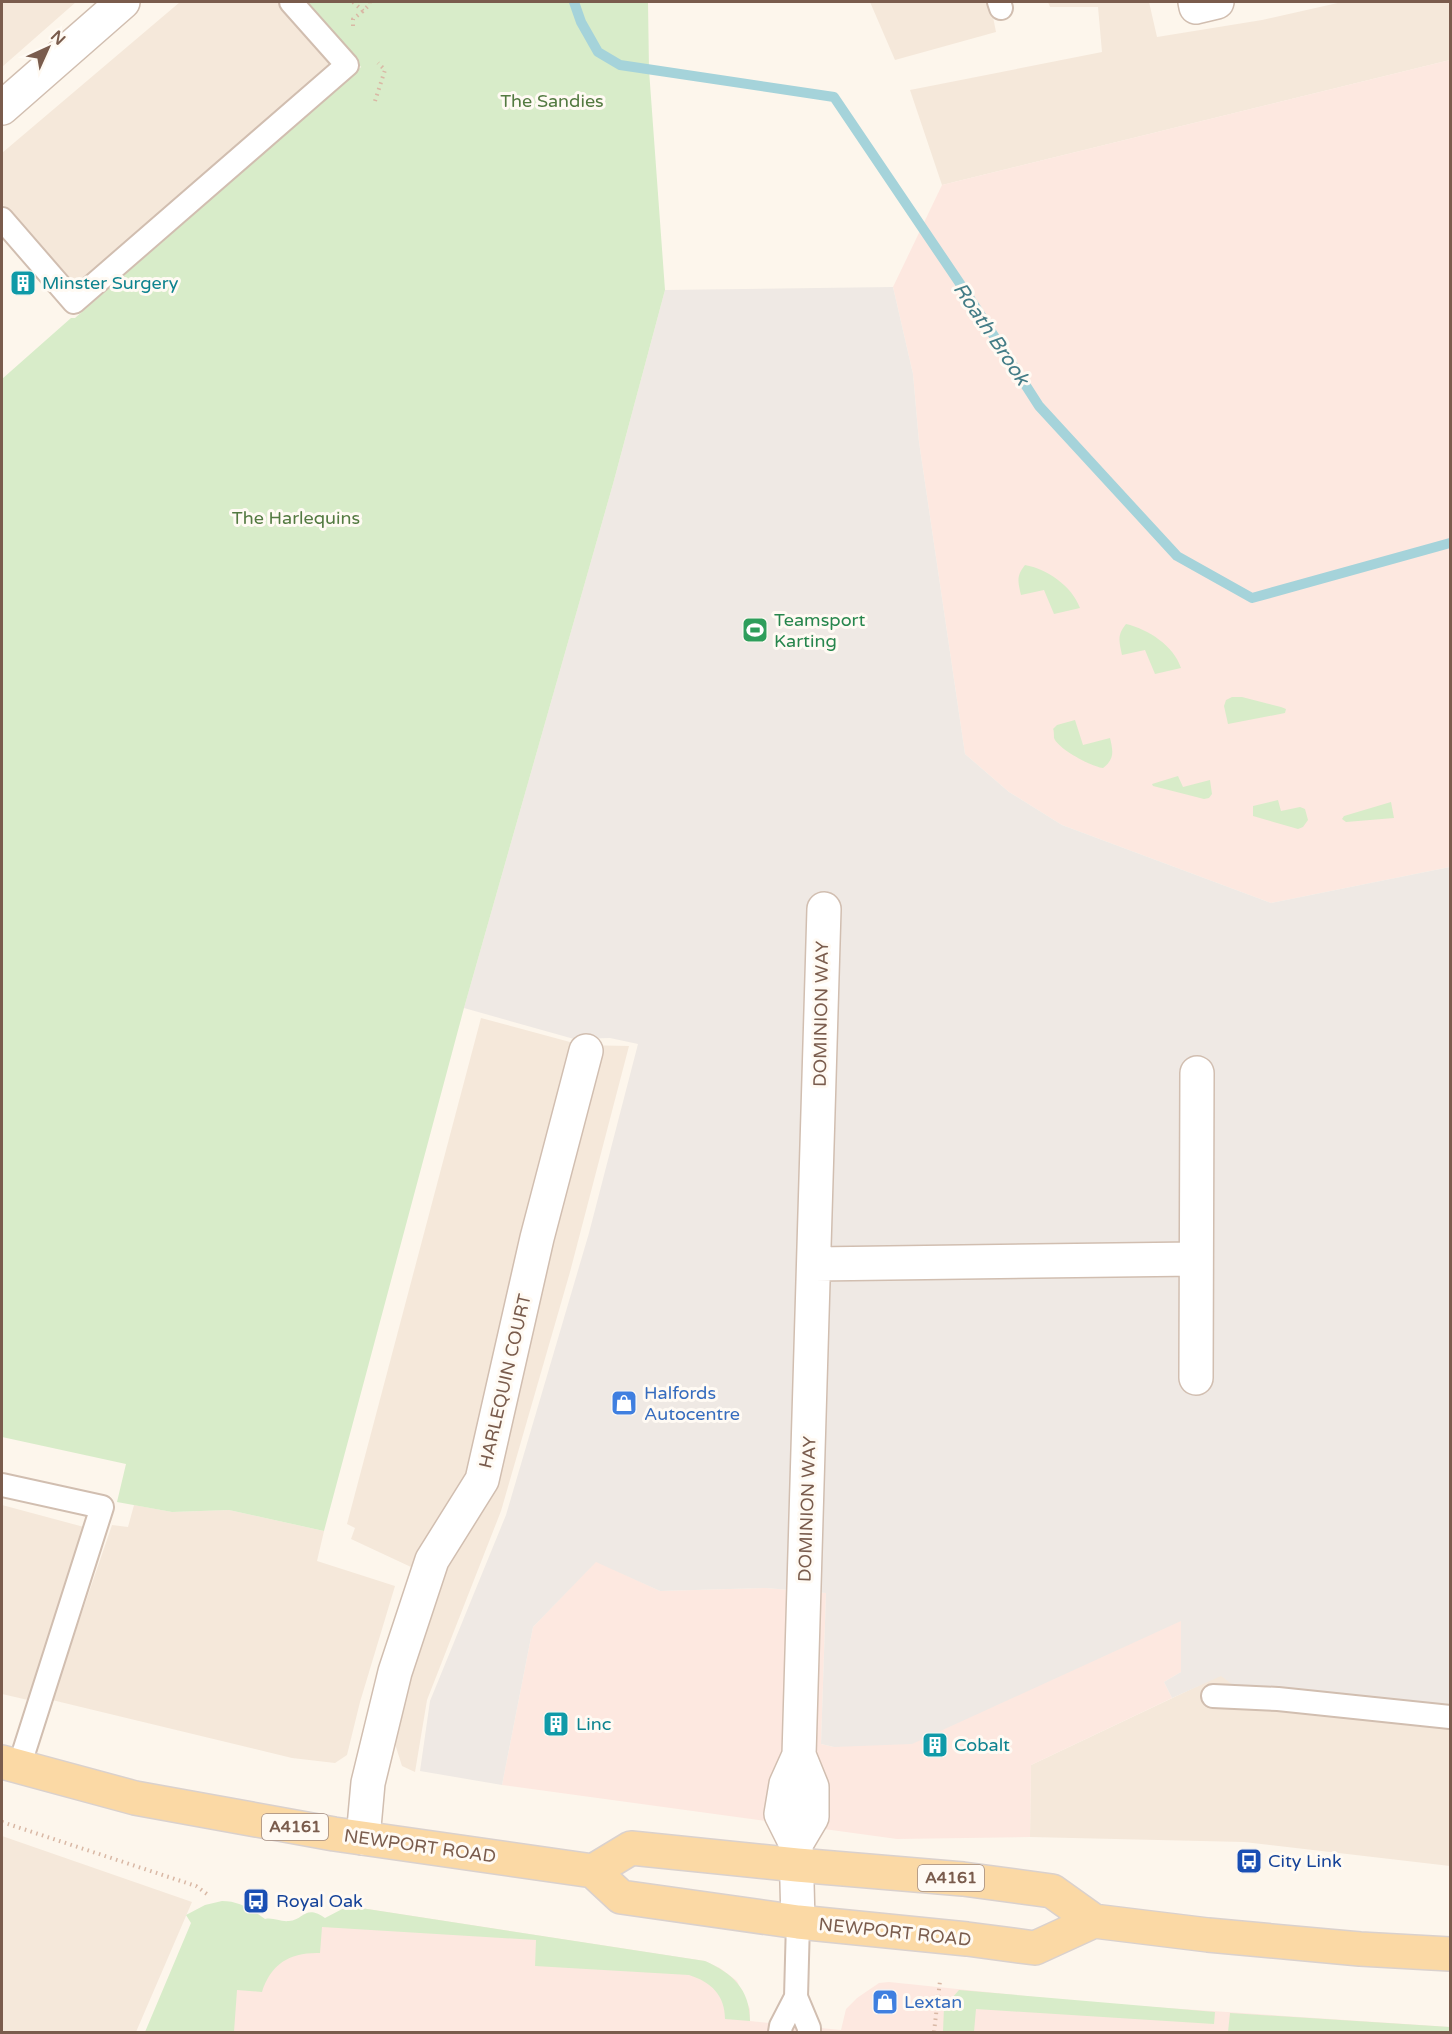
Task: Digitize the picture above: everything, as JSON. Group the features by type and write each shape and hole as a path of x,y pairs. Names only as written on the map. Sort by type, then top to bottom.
{"main road":[{"name":"NEWPORT ROAD","path":"10,1765 135,1798 363,1838 593,1871 621,1897 798,1922 1035,1948 1094,1921"},
{"name":"A4161","path":"593,1871 631,1848 797,1855 1053,1891 1094,1921 1208,1935 1360,1949 1450,1954"}],"street":[{"path":"2,108 123,2"},
{"path":"1195,2 1196,7 1217,2"},
{"name":"DOMINION WAY","path":"797,1855 812,1817 812,1787 800,1755 824,909"},
{"name":"HARLEQUIN COURT","path":"363,1838 371,1772 395,1672 417,1605 432,1560 482,1480 537,1239 586,1051"},
{"path":"1196,1378 1197,1073"},
{"path":"815,1264 1195,1259"},
{"path":"797,1855 798,1922"}],"lane":[{"path":"2,219 74,302 347,65 291,2"},
{"path":"2,1485 102,1507 10,1765"},
{"path":"1212,1696 1278,1699 1450,1717"},
{"path":"798,1922 796,1997 809,2032"},
{"path":"780,2032 780,2026 796,1997"}],"path":[{"path":"353,2 363,11 370,2"},
{"path":"2,1822 196,1886 207,1894"},
{"path":"934,2032 940,1980"}],"shaded area":[{"path":"2,2 76,2 2,67"},
{"path":"180,2 278,2 334,66 74,288 2,204 2,153"},
{"path":"870,2 990,2 996,32 895,60"},
{"path":"1048,2 1149,2 1157,37 1262,20 1342,2 1450,2 1450,60 942,185 910,90 1102,52 1098,7 1050,7"},
{"path":"1450,60 1450,867 1271,903 1062,825 1009,792 965,754 919,442 913,374 893,287 942,185"},
{"path":"893,287 913,374 919,442 965,754 1009,792 1062,825 1271,903 1450,867 1450,1708 1237,1688 1221,1676 1172,1698 1164,1682 1181,1672 1181,1621 912,1744 834,1747 821,1744 826,1593 766,1588 660,1591 596,1562 533,1627 502,1785 420,1771 430,1701 506,1515 589,1233 638,1044 610,1038 574,1039 464,1008 613,484 665,290"},
{"path":"481,1018 581,1045 629,1046 570,1272 501,1511 427,1700 415,1772 402,1766 395,1744 394,1717 441,1581 351,1539 355,1528 347,1524"},
{"path":"2,1505 84,1527 32,1698 28,1700 2,1694"},
{"path":"134,1505 172,1512 229,1510 324,1531 317,1561 395,1586 360,1702 347,1755 335,1763 292,1758 52,1700 112,1525 128,1527"},
{"path":"596,1561 660,1591 766,1588 826,1593 821,1744 834,1747 1182,1620 1181,1672 1164,1682 1172,1698 1031,1765 1030,1837 897,1839 502,1785 533,1627"},
{"path":"1221,1675 1450,1708 1450,1866 1244,1842 1030,1837 1031,1765"},
{"path":"2,1836 192,1902 136,2032 2,2032"},
{"path":"348,1906 705,1961 720,1968 737,1981 750,2009 750,2021 841,2030 846,2009 857,1998 879,1983 889,1982 1093,2003 1450,2027 1450,2032 191,2032 253,1969 321,1927"}],"green space":[{"name":"The Harlequins","path":"304,2 648,2 649,70 665,290 613,484 464,1008 324,1531 229,1510 172,1512 117,1502 126,1464 2,1437 2,379 71,318 75,318 361,67"},
{"path":"1025,565 1042,570 1058,580 1071,593 1080,608 1054,614 1044,590 1021,595 1018,579"},
{"path":"1126,624 1143,630 1159,640 1173,653 1181,668 1155,674 1145,650 1122,655 1120,638"},
{"path":"1232,697 1242,697 1281,707 1286,709 1285,713 1228,724 1224,706 1226,700"},
{"path":"1075,720 1083,745 1110,738 1112,754 1110,761 1103,768 1076,757 1054,738 1053,729 1057,725"},
{"path":"1178,776 1183,787 1210,780 1212,794 1209,798 1204,799 1152,784"},
{"path":"1278,800 1281,811 1300,807 1305,809 1308,820 1303,827 1298,829 1253,816 1253,806"},
{"path":"1391,802 1394,818 1346,822 1342,819 1344,816"},
{"path":"222,1901 245,1906 265,1919 289,1921 313,1912 325,1918 348,1906 705,1961 723,1971 738,1984 747,2000 750,2021 725,2019 722,2003 715,1991 704,1981 689,1975 535,1966 536,1940 322,1927 320,1953 291,1957 284,1961 271,1974 262,1992 237,1990 234,2032 145,2032 191,1923 186,1915 205,1905"},
{"path":"959,1990 1215,2012 1214,2024 976,2009 974,2032 943,2032 944,2007"},
{"path":"1230,2013 1450,2027 1450,2032 1228,2032"}],"waterway":[{"name":"Roath Brook","path":"574,2 581,22 598,52 620,65 834,97 965,291 1039,406 1177,556 1252,598 1450,543"}],"place":[{"name":"Minster Surgery","path":"23,283"},
{"name":"Teamsport Karting","path":"755,630"},
{"name":"Halfords Autocentre","path":"624,1403"},
{"name":"Linc","path":"556,1724"},
{"name":"Cobalt","path":"935,1745"},
{"name":"City Link","path":"1249,1861"},
{"name":"Royal Oak","path":"256,1901"},
{"name":"Lextan","path":"885,2002"}],"park label":[{"name":"The Sandies","path":"552,101"}]}
